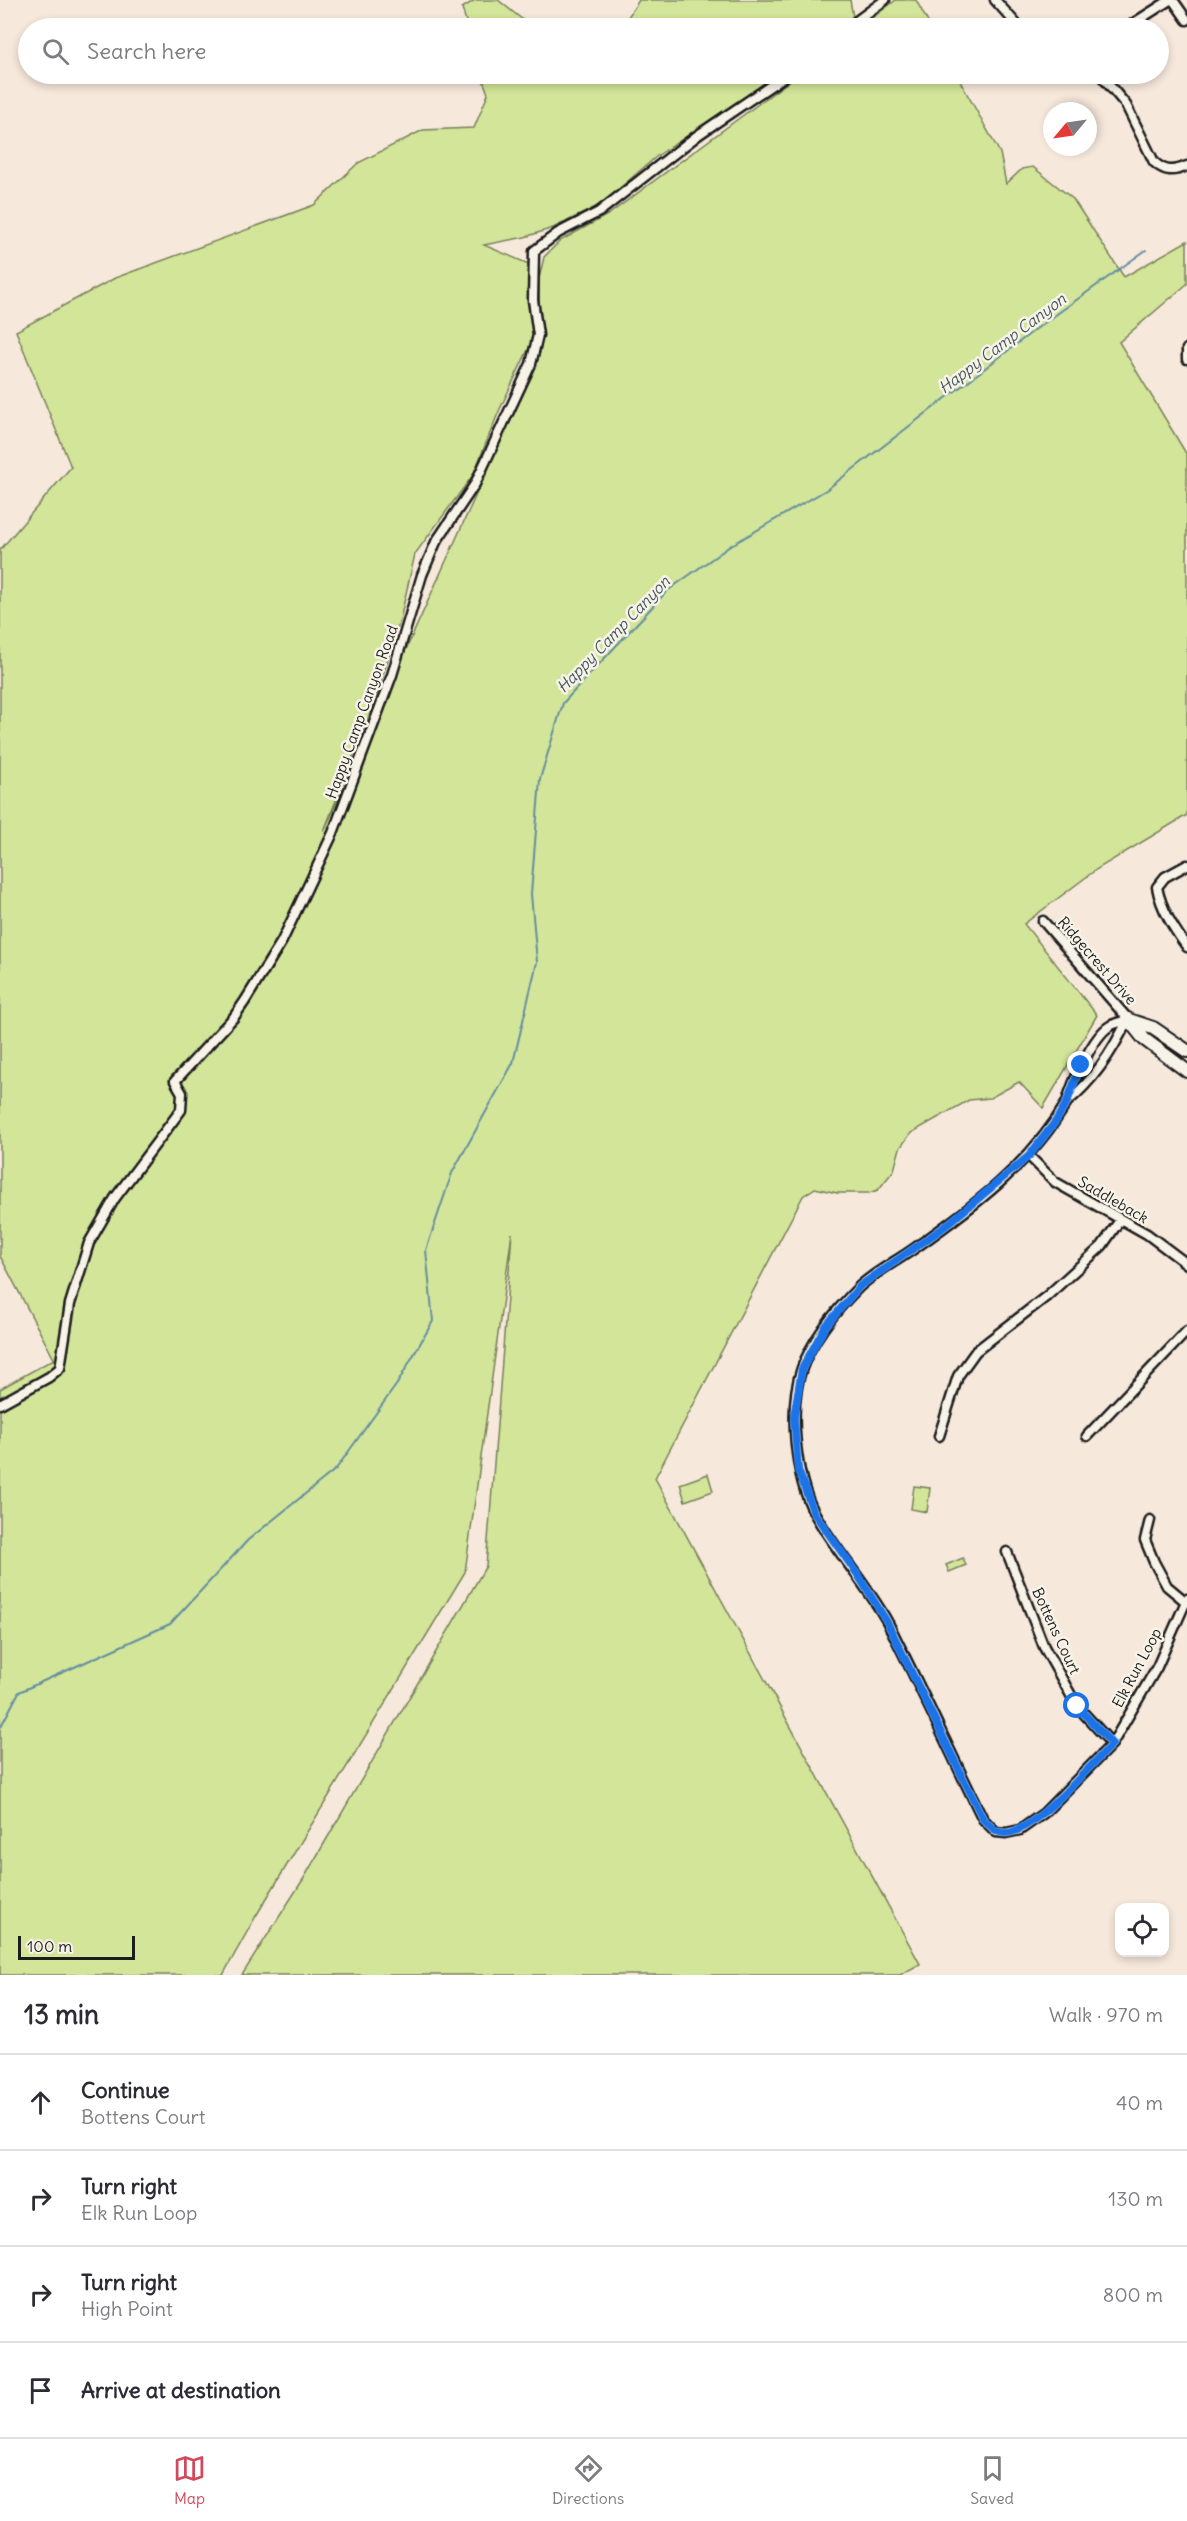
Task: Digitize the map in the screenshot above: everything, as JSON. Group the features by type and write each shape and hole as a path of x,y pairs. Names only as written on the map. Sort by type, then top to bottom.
{"street":[{"path":"861,18 885,0"},
{"path":"994,0 1011,18"},
{"path":"1142,18 1172,0 1187,20"},
{"name":"Happy Camp Canyon Road","path":"0,1404 50,1377 60,1368 70,1304 89,1243 115,1197 181,1110 182,1093 175,1081 234,1017 282,941 333,833 392,675 422,575 435,543 475,484 531,364 538,334 533,300 534,251 558,233 599,213 698,135 773,84"},
{"path":"1108,84 1126,105 1154,162 1170,171 1187,166"},
{"path":"1187,349 1187,359"},
{"path":"1187,865 1165,877 1157,887 1159,898 1176,932 1187,947"},
{"name":"Ridgecrest Drive","path":"1043,921 1144,1039 1187,1071"},
{"path":"1029,1156 1056,1121 1067,1102 1081,1065 1108,1027 1128,1020"},
{"path":"1067,1102 1090,1080 1118,1041 1128,1020"},
{"name":"Ridgecrest Drive","path":"1128,1020 1153,1028 1187,1051"},
{"path":"1078,1074 1086,1081 1090,1080"},
{"name":"Saddleback","path":"1029,1156 1055,1182 1156,1240 1187,1264"},
{"name":"Elk Run Loop","path":"1029,1156 943,1228 860,1286 825,1327 802,1369 794,1417 798,1470 814,1513 858,1575 887,1622 983,1819 996,1832 1020,1830 1044,1813 1112,1744 1157,1667 1186,1600"},
{"path":"939,1436 958,1376 976,1352 1047,1296 1102,1246 1119,1220"},
{"path":"1087,1436 1187,1331"},
{"path":"1150,1520 1145,1539 1154,1562 1167,1586 1186,1600"},
{"name":"Bottens Court","path":"1007,1552 1044,1647 1077,1706 1112,1744"}],"green space":[{"path":"475,0 498,0 520,18 465,18 462,8"},
{"path":"639,0 850,0 853,17 852,18 627,18"},
{"path":"896,0 916,0 926,18 872,18"},
{"path":"484,84 764,84 657,156 600,205 553,228 525,237 484,245 531,265 535,335 499,411 473,475 415,554 400,620 375,701 324,831 540,353 539,279 544,257 560,241 609,214 785,84 962,84 1000,153 1006,184 1022,169 1033,167 1073,199 1124,277 1187,241 1187,284 1119,342 1187,455 1187,815 1097,869 1024,924 1097,1015 1043,1108 1019,1082 990,1098 969,1100 911,1133 900,1148 894,1170 878,1190 869,1193 837,1193 815,1188 803,1196 655,1478 920,1964 900,1975 242,1975 304,1878 486,1566 512,1233 465,1572 256,1916 223,1975 0,1975 0,1389 54,1359 0,1256 0,550 71,467 16,331 115,278 314,205 358,163 423,130 474,128 488,94"},
{"path":"708,1474 713,1491 685,1501 680,1484"},
{"path":"914,1486 930,1488 927,1512 911,1509"},
{"path":"963,1558 966,1565 949,1572 946,1565"}],"waterway":[{"name":"Happy Camp Canyon","path":"0,1728 19,1692 170,1624 248,1540 336,1469 397,1384 433,1321 426,1250 452,1173 513,1063 537,962 531,894 540,779 563,703 667,591 730,546 826,490 1036,329 1146,250"}],"route":[{"path":"1077,1706 1112,1744 1044,1813 1020,1830 996,1832 983,1819 887,1622 858,1575 814,1513 798,1470 794,1417 802,1369 825,1327 860,1286 943,1228 983,1197 1029,1156 1056,1121 1067,1102 1081,1065"}]}
